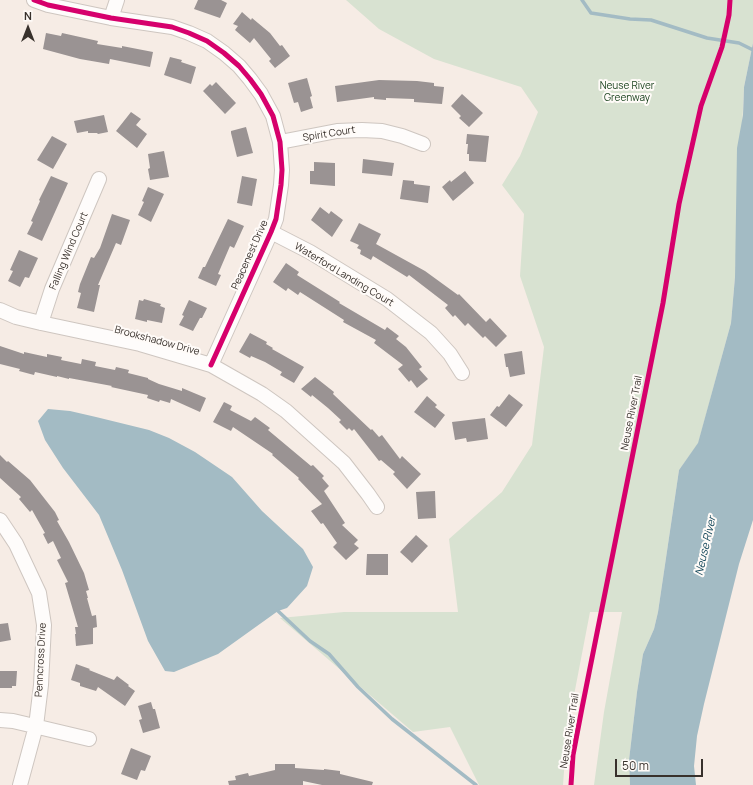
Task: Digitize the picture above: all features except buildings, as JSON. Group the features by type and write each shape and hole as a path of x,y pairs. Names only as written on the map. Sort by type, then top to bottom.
{"street":[{"name":"Peacenest Drive","path":"34,0 48,5 112,18 172,27 189,33 224,53 239,66 261,94 273,116 280,142 282,170 276,219 211,365"},
{"path":"112,18 117,0"},
{"name":"Spirit Court","path":"280,142 337,132 362,130 382,131 396,134 423,144"},
{"name":"Falling Wind Court","path":"41,323 52,289 99,179"},
{"name":"Waterford Landing Court","path":"271,232 310,252 387,299 431,333 450,354 462,373"},
{"name":"Brookshadow Drive","path":"0,310 16,317 140,344 211,365 262,394 286,411 344,463 377,507"},
{"name":"Penncross Drive","path":"0,520 16,544 39,593 44,625 41,685 36,726 20,785"},
{"path":"0,720 13,721 89,739"}],"green space":[{"name":"Neuse River Greenway","path":"346,0 753,0 753,43 744,87 735,277 731,323 698,444 679,470 658,612 654,629 643,654 637,692 629,760 630,785 594,785 604,712 622,612 590,612 570,716 563,785 479,785 450,727 413,732 280,618 344,612 458,612 449,539 502,492 532,445 544,347 520,276 524,214 502,185 520,156 538,112 521,87 434,59 379,29"}],"water":[{"name":"Neuse River","path":"753,43 753,520 739,564 697,736 694,766 696,785 630,785 629,760 637,692 643,654 654,629 658,612 679,470 698,443 731,323 735,277 737,148 743,115 744,87"},
{"path":"48,409 70,411 149,430 169,438 195,452 232,477 262,511 303,549 313,567 307,586 287,608 278,611 218,654 174,672 165,671 148,641 122,570 99,515 63,468 45,440 38,421"}],"waterway":[{"path":"582,0 591,13 630,19 651,20 707,38 739,43 753,50"},
{"path":"278,611 310,641 329,654 358,687 392,719 476,785"}],"cycle path":[{"path":"34,0 48,5 111,18 172,27 207,41 239,66 261,94 273,116 280,142 282,170 276,219 211,365"},
{"name":"Neuse River Trail","path":"571,785 573,755 663,303 679,204 701,106 722,47 729,15 730,0"}]}
